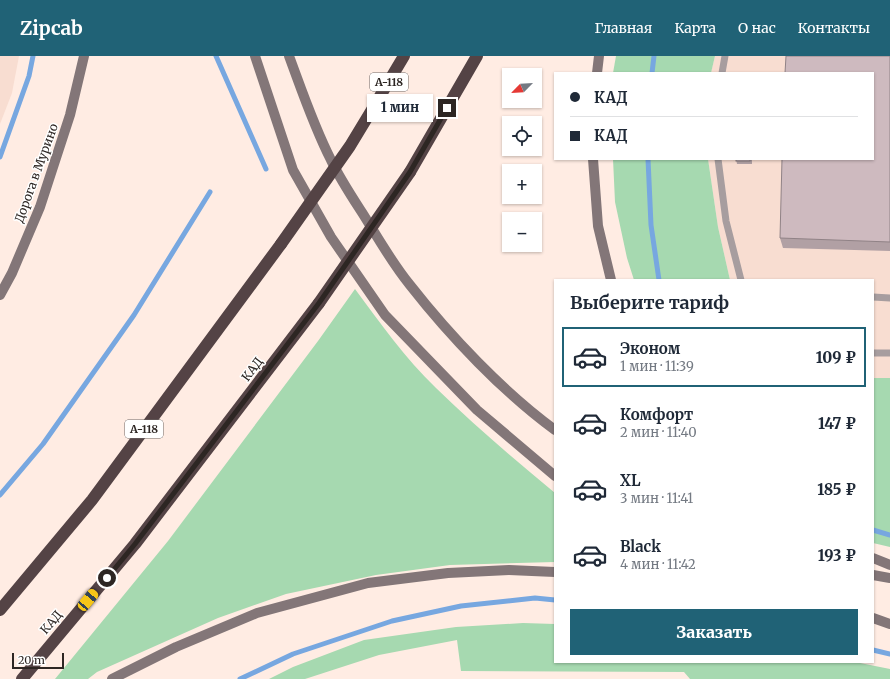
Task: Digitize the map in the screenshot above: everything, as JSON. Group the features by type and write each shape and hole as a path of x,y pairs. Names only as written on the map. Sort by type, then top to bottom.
{"highway":[{"name":"А-118","path":"0,610 92,500 281,244 350,146 404,56"},
{"name":"КАД","path":"22,679 135,544 319,303 410,172 477,56"}],"main road":[{"name":"Дорога в Мурино","path":"0,294 12,273 40,207 70,115 84,56"},
{"path":"255,56 293,170 330,237 386,315 477,410 554,475"},
{"path":"289,56 330,160 381,243 409,284 449,331 490,374 539,418 554,429"},
{"path":"598,72 599,56"},
{"path":"593,160 598,226 611,279"},
{"path":"874,558 890,565"},
{"path":"112,679 176,647 257,613 368,583 448,573 509,570 554,572"},
{"path":"874,575 890,578"},
{"path":"874,615 890,617"},
{"path":"874,618 890,624"}],"lane":[{"path":"722,72 724,56"},
{"path":"718,160 726,221 741,279"},
{"path":"874,297 890,298"},
{"path":"874,353 890,353"}],"shaded area":[{"path":"0,56 19,56 12,93 0,124"},
{"path":"715,56 890,56 890,378 874,378 874,279 730,279 718,227 708,160 874,160 874,72 711,72"}],"green space":[{"path":"616,56 715,56 711,72 613,72"},
{"path":"613,160 708,160 718,227 730,279 634,279 627,258 615,202"},
{"path":"355,289 393,340 425,377 450,402 509,455 554,492 554,562 450,565 376,575 286,594 218,618 97,672 88,679 55,679 168,541 318,341"},
{"path":"874,378 890,378 890,547 874,543"},
{"path":"523,623 554,624 554,663 860,663 890,669 890,679 690,679 684,672 461,671 457,640 379,655 305,679 269,679 293,667 364,640 456,627"}],"building":[{"path":"786,56 890,56 890,242 780,238 782,160 874,160 874,72 785,72"},
{"path":"736,160 750,160 750,161"}],"waterway":[{"path":"0,157 29,76 33,56"},
{"path":"216,56 266,169"},
{"path":"652,72 654,56"},
{"path":"648,160 651,225 659,279"},
{"path":"0,495 43,444 134,315 210,192"},
{"path":"874,530 890,535"},
{"path":"240,679 293,654 392,621 461,606 535,598 554,600"},
{"path":"874,650 890,654"}],"route":[{"path":"107,578 135,544 319,303 410,172 447,108"}]}
